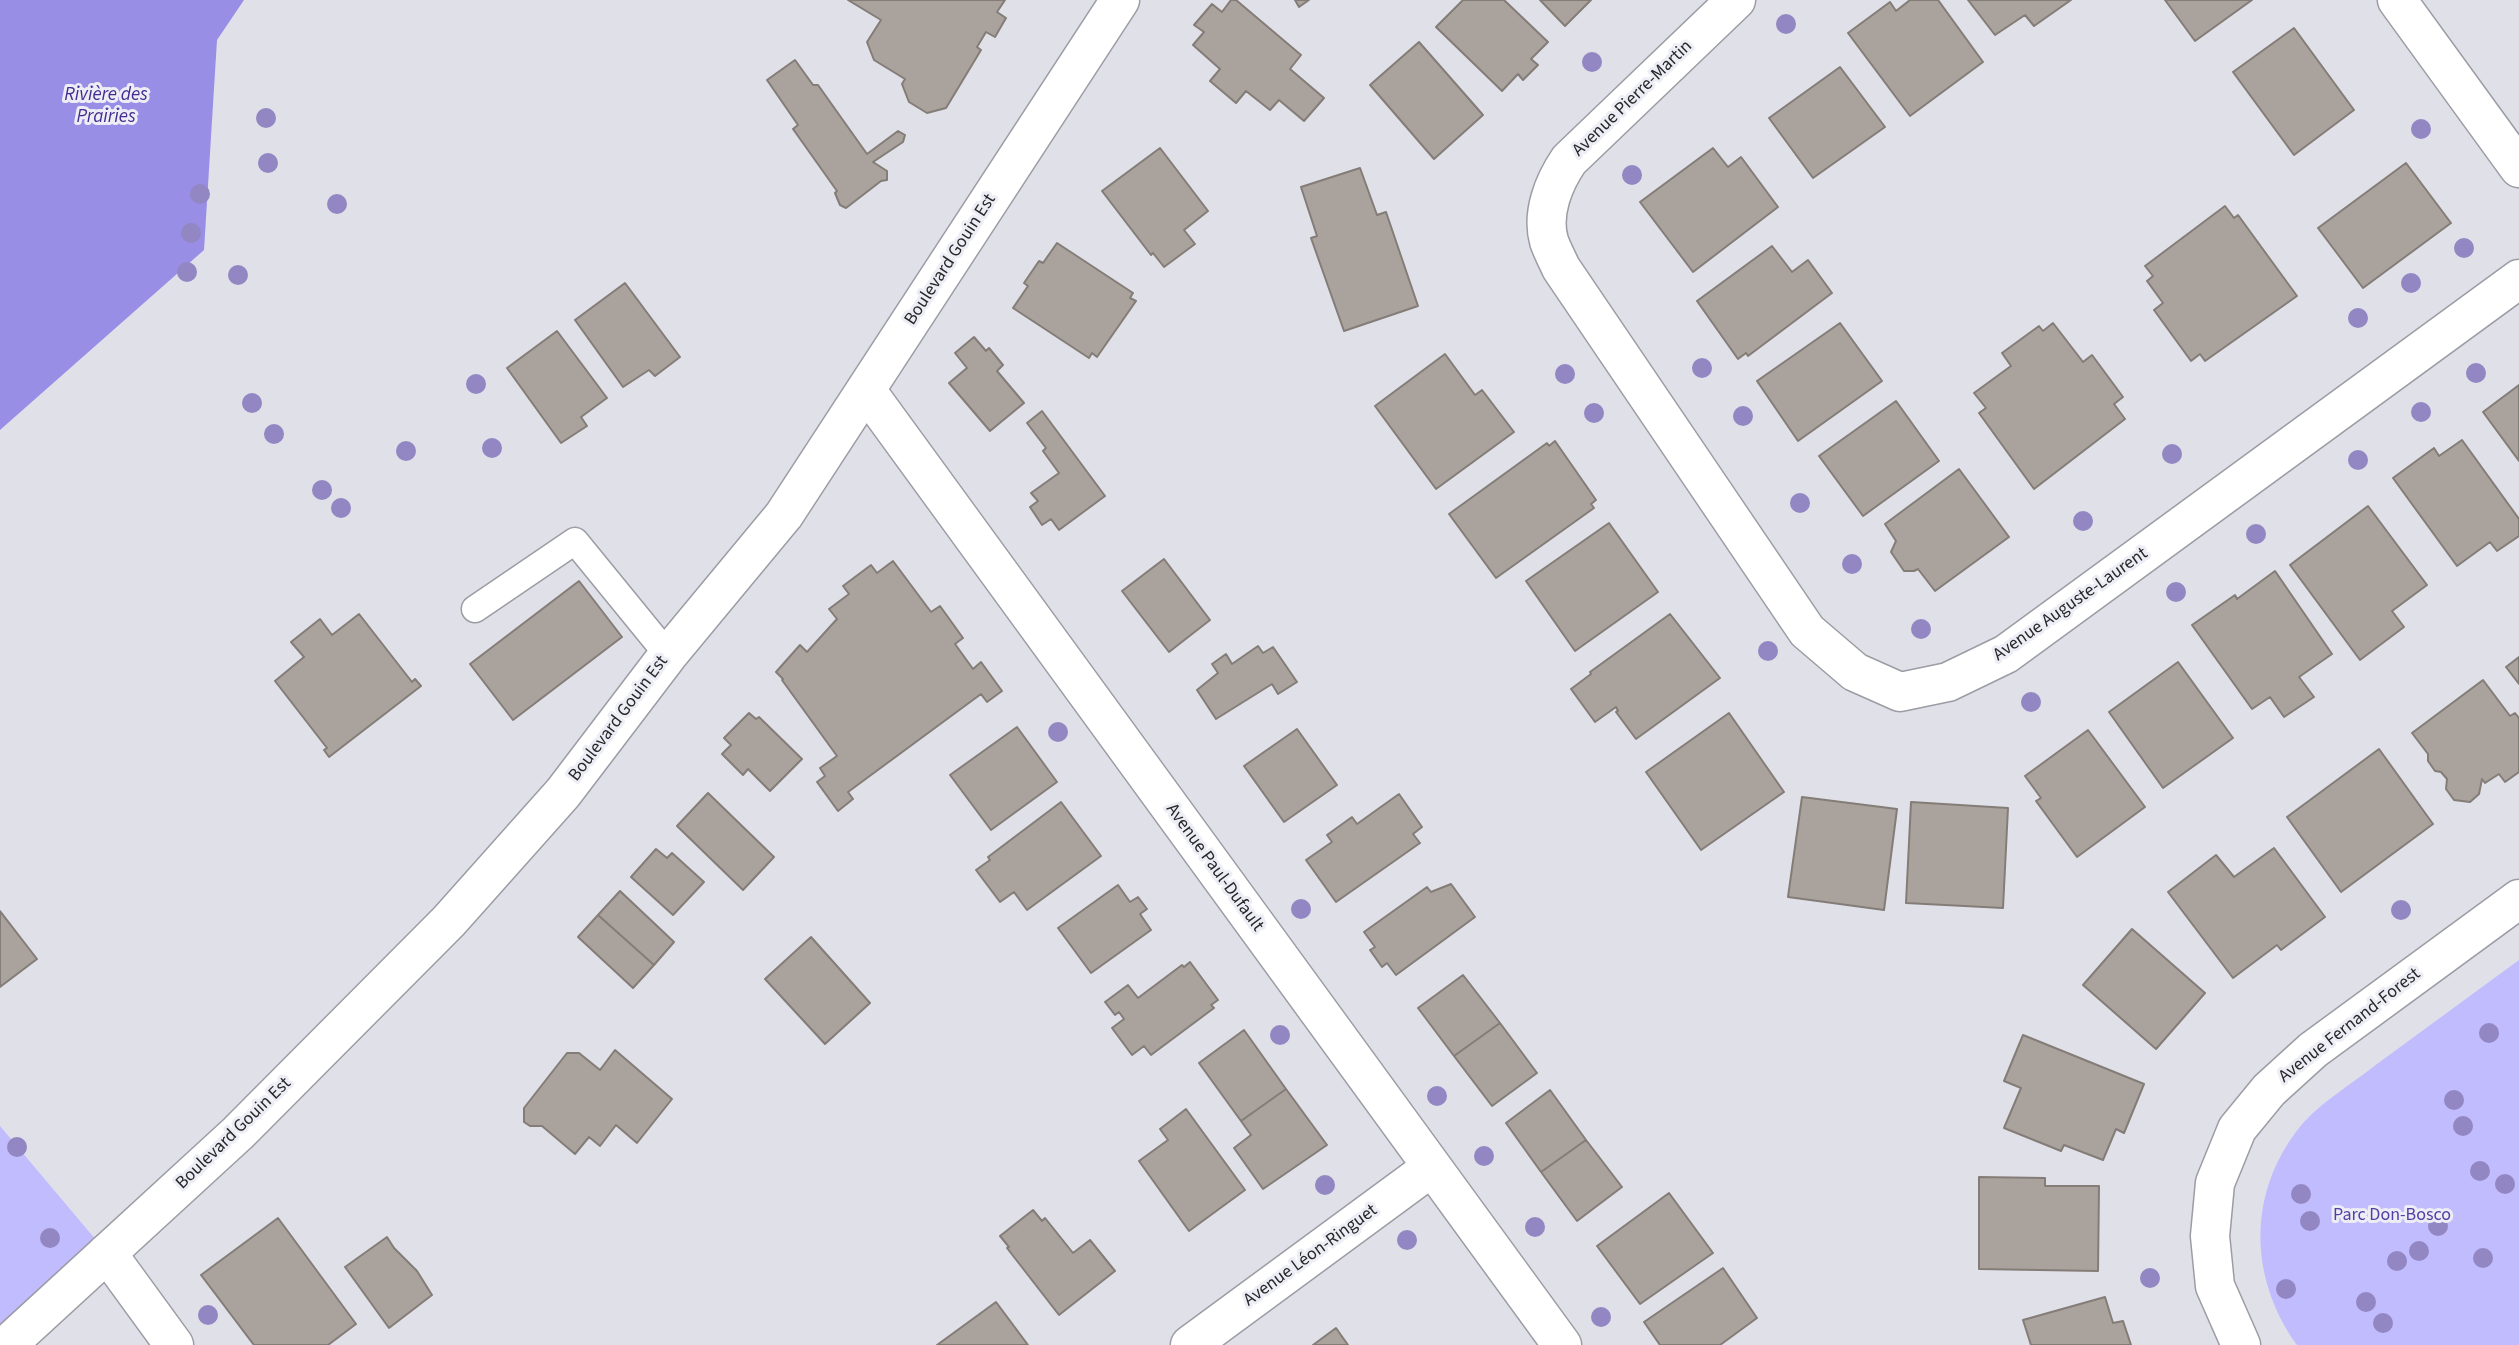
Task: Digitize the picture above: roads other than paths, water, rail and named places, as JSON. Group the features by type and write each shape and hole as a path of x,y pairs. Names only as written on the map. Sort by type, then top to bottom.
{"street":[{"name":"Boulevard Gouin Est","path":"6,1345 238,1133 449,921 563,793 668,655 783,515 1120,0"},
{"name":"Avenue Pierre-Martin","path":"1548,210 1555,182 1569,160 1736,0"},
{"path":"2397,0 2519,168"},
{"name":"Avenue Auguste-Laurent","path":"1548,210 1548,239 1561,268 1807,632 1855,671 1900,692 1948,681 2006,654 2519,279"},
{"name":"Avenue Paul-Dufault","path":"866,390 1562,1345"},
{"name":"Avenue Fernand-Forest","path":"2241,1345 2216,1286 2210,1236 2216,1183 2237,1129 2269,1090 2313,1050 2519,899"},
{"name":"Avenue Léon-Ringuet","path":"1190,1345 1432,1167"},
{"path":"107,1253 174,1345"}],"lane":[{"path":"475,609 575,541 668,655"}],"water":[{"name":"Rivière des Prairies","path":"0,0 244,0 217,40 204,250 0,430"}],"park label":[{"name":"Parc Don-Bosco","path":"2392,1216"}]}
